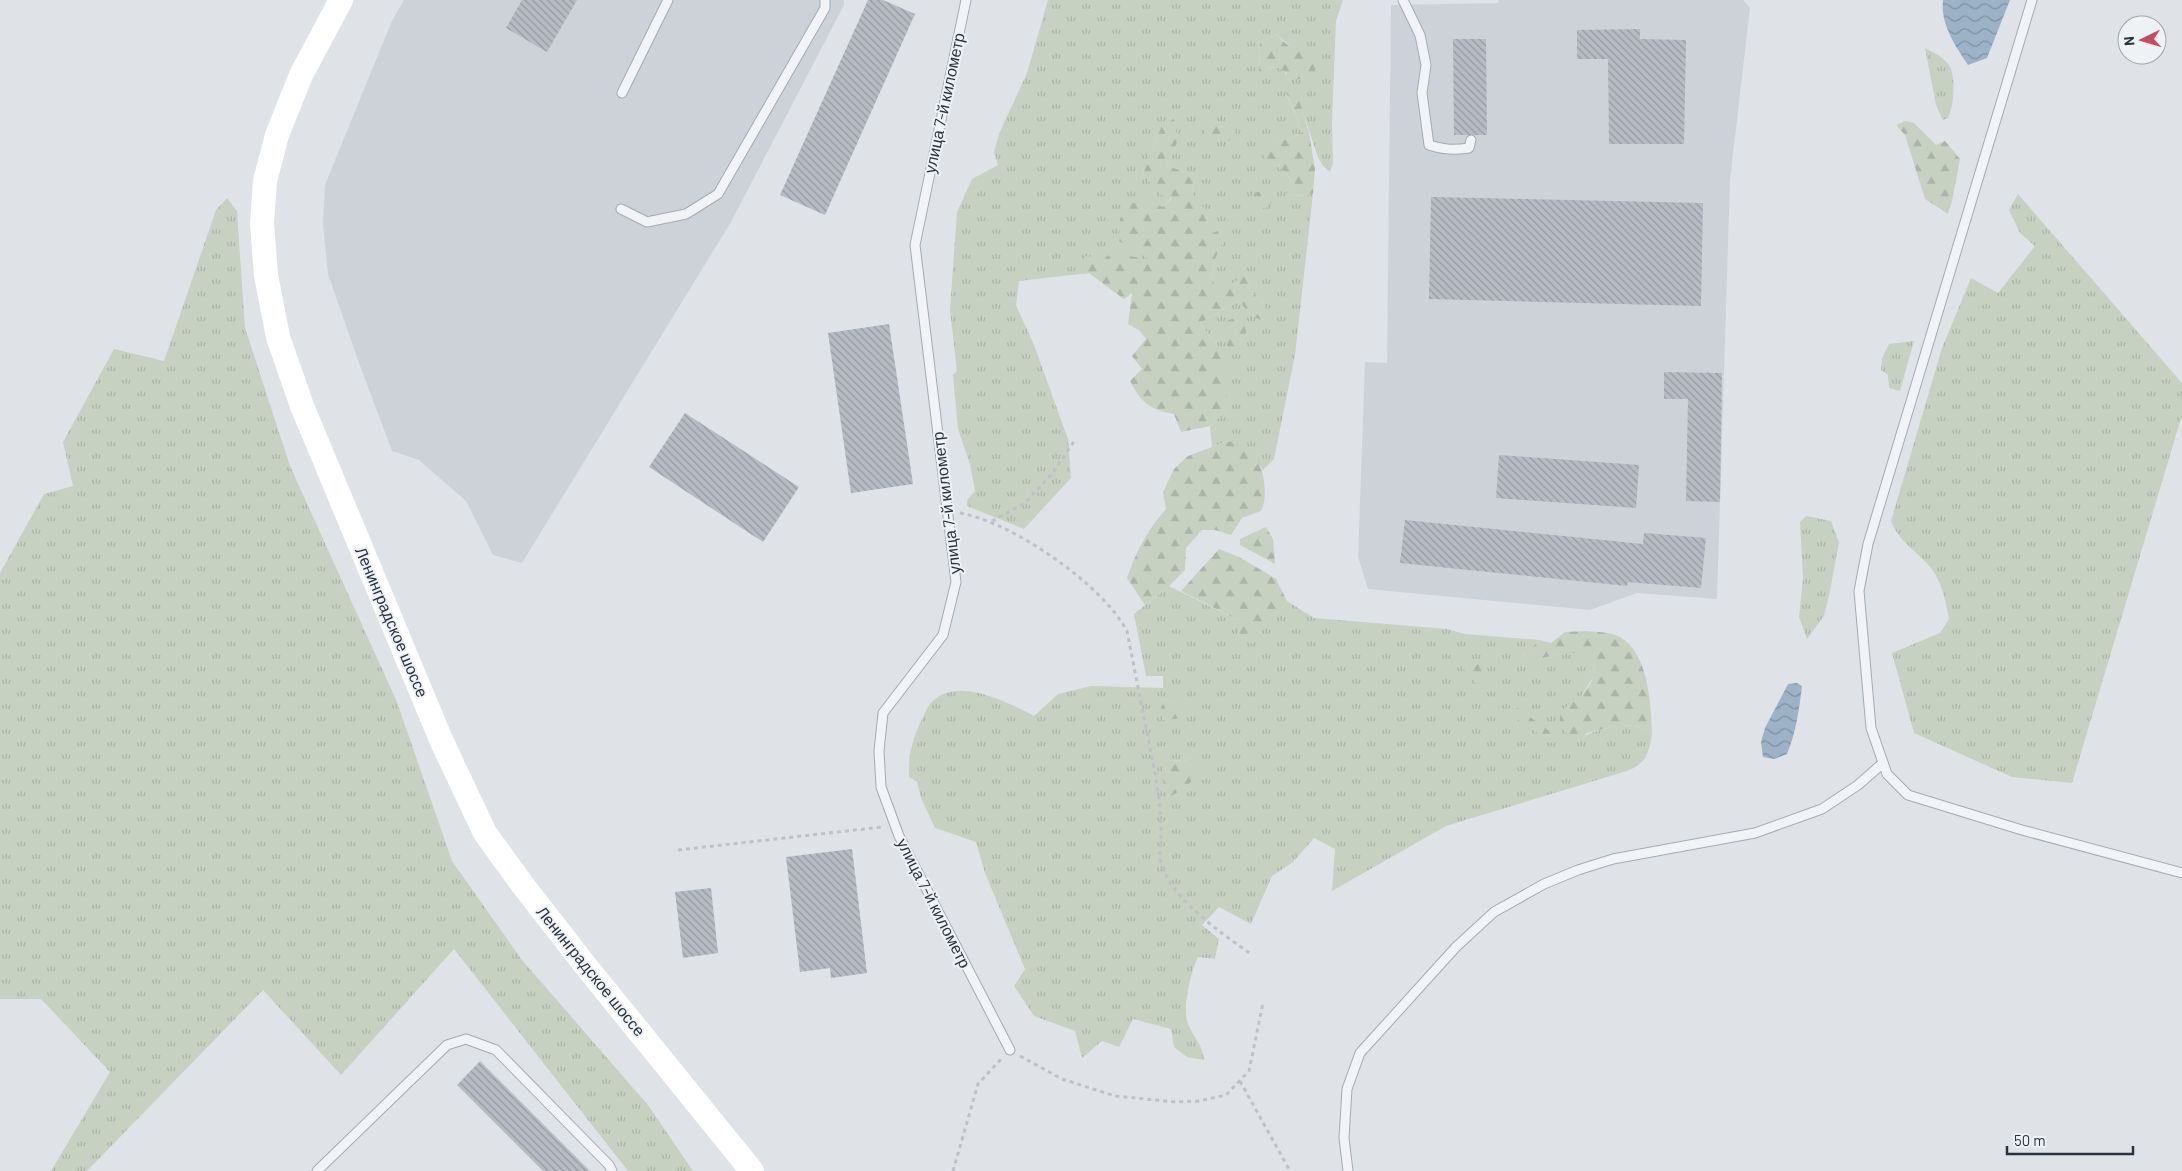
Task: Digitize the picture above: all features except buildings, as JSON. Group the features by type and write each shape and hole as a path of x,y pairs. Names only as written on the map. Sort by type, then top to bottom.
{"main road":[{"name":"Ленинградское шоссе","path":"341,0 301,75 277,135 265,181 262,224 266,275 278,336 302,406 442,742 485,833 574,950 752,1171"}],"lane":[{"path":"622,93 668,0"},
{"path":"622,209 648,222 686,214 718,194 825,8 825,0"},
{"name":"улица 7-й километр","path":"966,0 915,245 956,582 942,635 883,713 879,751 882,787 895,825 1010,1050"},
{"path":"1403,0 1420,35 1426,65 1422,92 1430,145 1441,149 1461,149 1469,148 1471,140"},
{"path":"2032,0 1868,544 1859,592 1870,728 1887,774 1908,795 2022,830 2182,873"},
{"path":"1348,1171 1344,1138 1347,1089 1360,1053 1456,947 1494,912 1544,884 1578,870 1613,859 1755,832 1822,809 1858,785 1883,763"},
{"path":"317,1171 447,1045 466,1040 496,1050 609,1165 612,1171"}],"path":[{"path":"992,522 1025,503 1051,475 1075,440"},
{"path":"948,511 975,516 992,522 1040,549 1090,586 1122,621 1127,631 1156,779 1160,804 1160,857 1165,872 1197,914 1251,954"},
{"path":"678,850 895,825"},
{"path":"953,1171 978,1084 1010,1050 1062,1079 1114,1096 1176,1102 1199,1101 1226,1096 1249,1071 1263,1003"},
{"path":"1240,1081 1290,1171"}],"shaded area":[{"path":"404,0 844,0 844,5 731,222 522,563 493,555 466,501 419,460 392,451 328,274 323,223 325,185 391,23"},
{"path":"1499,0 1743,0 1750,8 1730,180 1717,599 1637,593 1590,610 1368,589 1358,557 1365,362 1387,363 1391,5 1498,3"}],"green space":[{"path":"1048,0 1343,0 1336,21 1332,121 1333,163 1330,172 1323,166 1318,157 1296,92 1286,93 1302,132 1291,139 1277,141 1278,165 1291,179 1286,193 1296,196 1313,194 1295,355 1274,459 1263,470 1251,450 1228,441 1212,447 1210,426 1227,409 1221,350 1200,323 1238,301 1254,317 1264,304 1251,290 1246,274 1236,282 1215,290 1214,266 1222,243 1213,233 1191,191 1196,175 1167,166 1178,140 1162,125 1143,174 1172,197 1163,207 1152,203 1139,252 1152,260 1135,290 1124,299 1089,273 1019,281 1016,305 1034,345 1068,439 1071,478 1024,529 967,506 967,500 975,491 970,464 958,429 953,375 957,371 950,310 957,212 972,179 998,165 994,152 999,134 1027,73","holes":["1277,35 1295,50 1288,79 1283,70 1276,67 1259,72 1260,42"]},
{"path":"1277,35 1285,43 1293,47 1312,50 1315,73 1307,79 1288,79 1285,77 1287,73 1276,68 1266,69 1259,73 1260,42"},
{"path":"1925,48 1946,61 1952,72 1954,92 1952,107 1948,118 1943,120 1936,105"},
{"path":"1286,92 1297,92 1309,133 1315,169 1313,194 1296,196 1286,193 1291,179 1278,165 1263,157 1277,141 1291,139 1302,132"},
{"path":"1174,119 1178,140 1167,166 1196,175 1191,191 1213,220 1213,233 1218,231 1222,243 1214,266 1215,289 1235,282 1246,274 1251,290 1264,304 1271,324 1254,317 1238,301 1200,323 1221,350 1225,365 1227,409 1210,426 1181,432 1174,414 1153,408 1147,404 1138,395 1130,381 1142,369 1132,356 1146,339 1139,330 1128,324 1132,293 1124,299 1089,273 1083,274 1082,259 1088,255 1094,262 1102,262 1109,255 1114,254 1150,260 1119,241 1120,219 1131,203 1153,203 1163,207 1172,198 1161,195 1143,174 1162,125"},
{"path":"1215,121 1236,130 1232,139 1226,142 1204,134 1204,126"},
{"path":"1905,121 1914,123 1936,145 1945,141 1960,159 1948,214 1925,199 1905,135 1896,125"},
{"path":"1263,191 1274,196 1269,207 1259,209 1252,205 1254,193"},
{"path":"2018,194 2182,383 2182,415 2072,783 2012,777 1914,733 1892,653 1940,633 1949,619 1938,579 1926,562 1898,535 1891,521 1942,348 1971,278 1998,293 2035,246 2020,233 2009,210"},
{"path":"227,198 237,211 245,328 290,466 397,702 452,861 522,960 648,1105 693,1171 628,1171 454,949 341,1075 263,990 87,1171 51,1171 110,1072 41,999 0,999 0,573 44,494 73,486 63,442 114,349 164,361 216,210"},
{"path":"1241,312 1246,323 1246,333 1244,338 1231,350 1227,346 1229,333 1224,329 1224,322 1237,317"},
{"path":"1914,341 1900,391 1889,388 1888,375 1881,370 1882,358 1889,344"},
{"path":"1228,441 1250,449 1259,461 1265,488 1265,497 1261,511 1242,518 1231,535 1215,530 1202,530 1186,548 1185,570 1169,586 1145,605 1127,578 1143,542 1153,525 1166,509 1163,492 1174,469 1188,456"},
{"path":"1806,516 1831,521 1839,542 1824,616 1807,639 1799,617 1803,578 1800,522"},
{"path":"1266,527 1273,539 1275,564 1240,545 1240,539"},
{"path":"1219,549 1239,557 1276,579 1287,601 1251,644 1238,636 1238,620 1181,591"},
{"path":"1169,586 1238,620 1251,643 1287,601 1314,618 1447,629 1465,634 1540,640 1523,655 1530,658 1545,658 1575,652 1584,653 1594,659 1595,674 1580,698 1561,711 1586,735 1602,729 1620,726 1645,729 1652,734 1650,747 1646,757 1638,765 1627,771 1446,826 1332,891 1335,849 1314,838 1293,862 1272,876 1251,924 1219,907 1202,925 1219,939 1215,959 1198,957 1188,988 1186,1014 1187,1021 1201,1048 1204,1060 1187,1057 1174,1047 1171,1029 1133,1019 1119,1047 1102,1041 1082,1058 1075,1031 1034,1016 1014,986 1025,969 985,873 976,842 935,828 921,798 917,782 909,777 910,755 915,735 930,704 941,695 953,691 967,691 996,698 1034,716 1058,694 1091,686 1163,688 1163,676 1146,676 1134,614","holes":["1192,759 1170,796 1168,760 1183,761"]},
{"path":"1586,631 1616,635 1630,645 1637,655 1643,668 1649,695 1652,734 1634,726 1623,726 1571,737 1559,726 1561,711 1581,696 1590,684 1593,677 1594,659 1582,653 1565,653 1534,660 1523,655 1540,640 1551,643 1565,632"},
{"path":"1480,664 1487,668 1489,676 1484,683 1477,684 1464,670 1465,665"},
{"path":"1174,696 1182,702 1186,714 1182,718 1163,720 1161,707 1166,699"},
{"path":"1518,708 1556,736 1553,744 1511,715 1513,710"},
{"path":"1192,759 1197,762 1196,774 1190,784 1170,796 1163,778 1165,765 1168,760 1183,761"}],"water":[{"path":"1943,0 2010,0 1987,58 1968,65 1946,26"},
{"path":"1797,683 1802,686 1800,704 1787,754 1774,759 1763,757 1761,742 1765,728 1788,684"}]}
